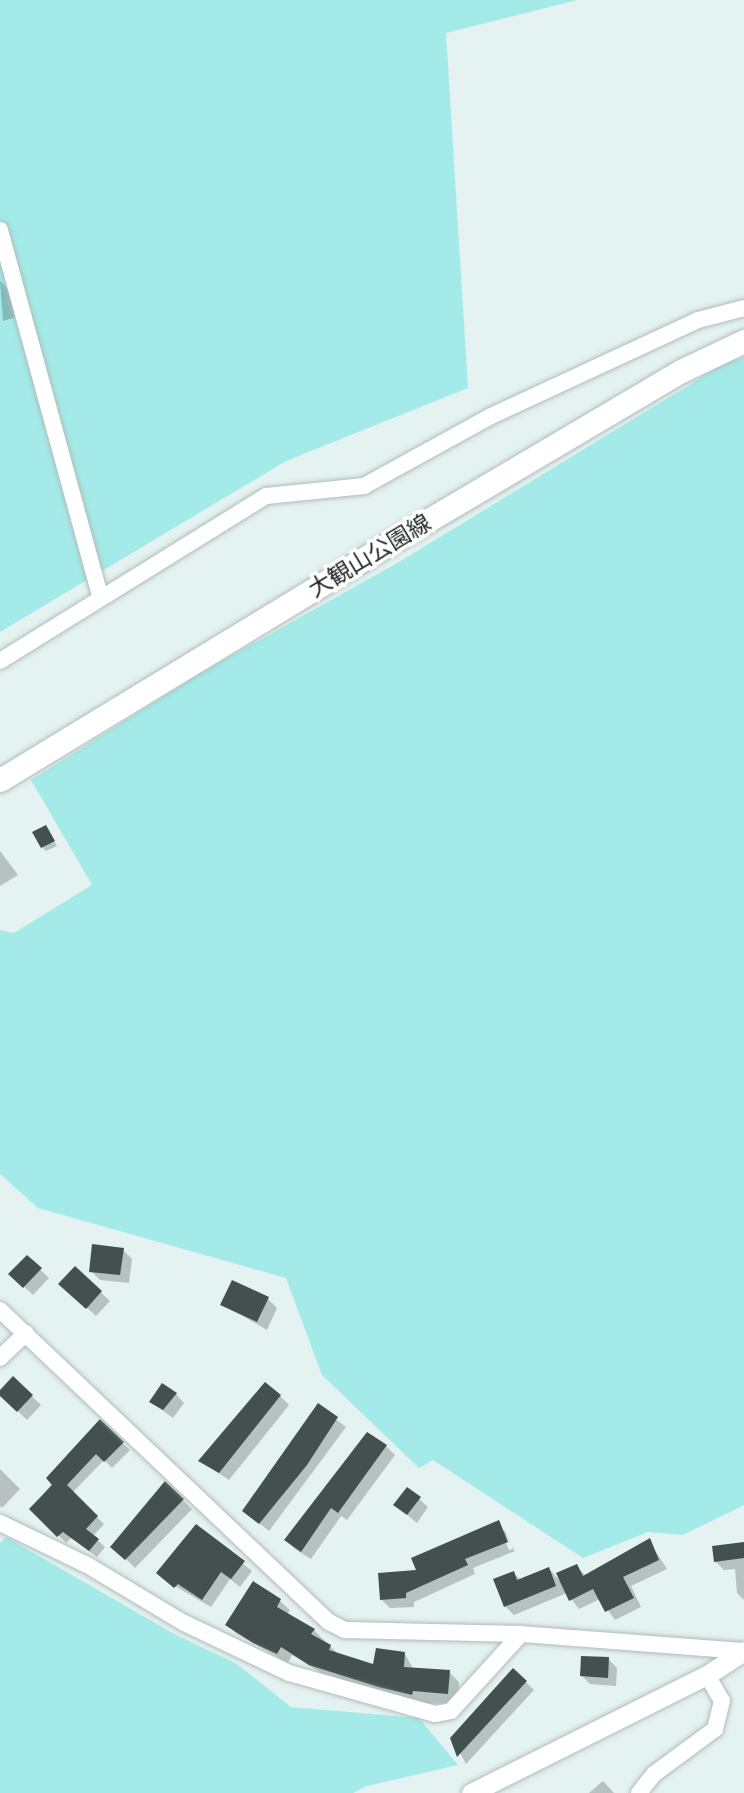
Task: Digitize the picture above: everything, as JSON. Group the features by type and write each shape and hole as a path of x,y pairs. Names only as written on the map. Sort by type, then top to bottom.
{"main road":[{"name":"大観山公園線","path":"0,780 377,550 702,359 744,341"}],"street":[{"path":"0,230 100,596"},
{"path":"0,661 100,596 266,496 365,486 489,416 698,320 744,308"},
{"path":"0,1310 329,1622 345,1630 521,1634 744,1651"},
{"path":"0,1358 26,1333"},
{"path":"0,1523 87,1565 184,1623 289,1673 435,1714 451,1711 521,1634"},
{"path":"471,1793 707,1675 744,1651"},
{"path":"639,1793 654,1774 715,1729 722,1701 707,1675"}],"shaded area":[{"path":"0,0 577,0 446,33 468,388 286,461 0,632"},
{"path":"744,357 744,1505 683,1535 648,1532 583,1558 433,1460 419,1468 322,1375 286,1278 38,1208 0,1174 0,930 14,933 92,885 31,780 199,674 399,562 722,365"},
{"path":"6,1537 176,1635 237,1664 291,1707 419,1718 458,1765 367,1786 353,1793 0,1793 0,1543"}],"building":[{"path":"46,825 55,841 41,848 32,832"},
{"path":"92,1244 124,1248 120,1275 89,1272"},
{"path":"27,1255 42,1268 23,1288 8,1274"},
{"path":"75,1266 102,1291 86,1309 58,1284"},
{"path":"232,1280 269,1297 257,1322 220,1305"},
{"path":"13,1376 33,1395 17,1412 0,1396 0,1390"},
{"path":"265,1382 281,1395 219,1473 198,1461"},
{"path":"162,1383 177,1393 163,1410 149,1402"},
{"path":"318,1403 338,1417 307,1465 259,1524 242,1511"},
{"path":"100,1419 124,1442 104,1462 96,1454 67,1485 98,1516 86,1529 99,1539 89,1551 63,1532 57,1537 29,1509 52,1485 46,1478"},
{"path":"367,1432 387,1445 338,1513 331,1508 301,1552 284,1540"},
{"path":"165,1481 184,1499 125,1560 110,1547"},
{"path":"407,1487 421,1497 407,1515 393,1505"},
{"path":"499,1520 508,1542 465,1559 468,1565 406,1593 406,1598 380,1600 378,1573 416,1570 411,1558"},
{"path":"196,1524 245,1561 231,1579 221,1572 202,1600 178,1584 174,1588 156,1573"},
{"path":"650,1538 659,1560 623,1577 634,1598 605,1612 593,1589 569,1601 556,1573 577,1564 583,1576"},
{"path":"744,1542 744,1558 714,1562 712,1546"},
{"path":"549,1567 556,1586 504,1607 493,1579 514,1571 517,1580"},
{"path":"253,1581 281,1599 277,1607 315,1629 311,1634 331,1645 329,1650 373,1664 376,1648 405,1652 404,1667 450,1670 448,1694 413,1691 412,1695 378,1687 309,1665 281,1647 277,1654 253,1643 225,1625"},
{"path":"581,1656 609,1657 608,1678 580,1676"},
{"path":"513,1668 527,1681 457,1757 450,1738"}]}
